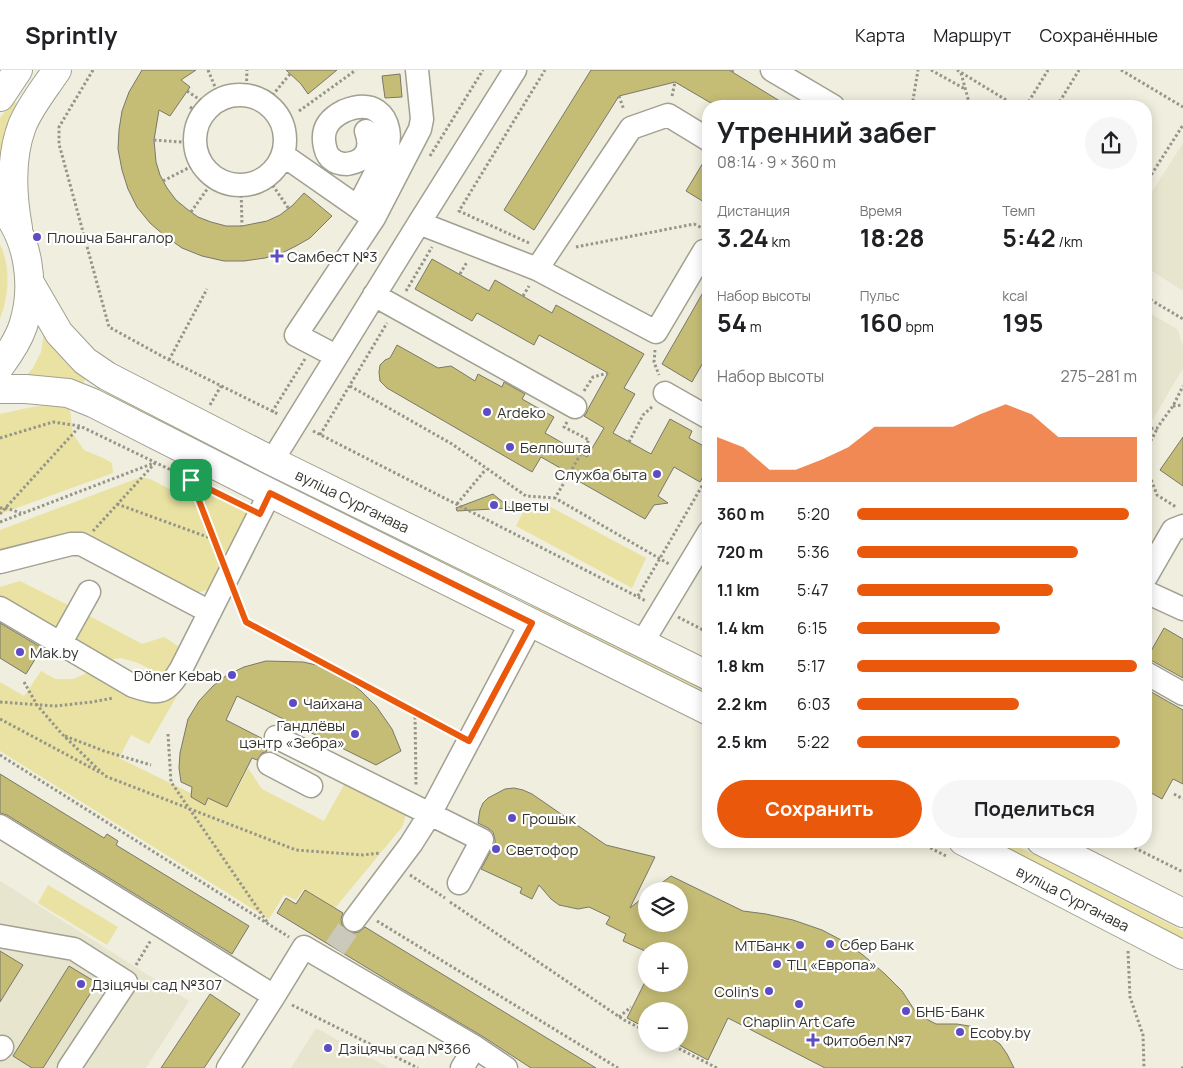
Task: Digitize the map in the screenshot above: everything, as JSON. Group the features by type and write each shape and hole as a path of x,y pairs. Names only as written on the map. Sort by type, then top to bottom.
{"main road":[{"path":"0,97 18,70"},
{"path":"0,366 12,350 23,327 29,304 30,283 27,258 18,232 13,199 17,144 31,109 57,70"},
{"path":"0,205 6,211 18,232"},
{"name":"вуліца Сурганава","path":"30,283 59,333 85,361 107,376 272,460 702,673"},
{"name":"вуліца Сурганава","path":"0,389 26,389 68,393 93,403 702,708"},
{"name":"вуліца Сурганава","path":"977,848 1183,955"},
{"path":"1055,848 1183,913"}],"lane":[{"path":"336,356 296,335 366,213 420,129 422,120 417,70"},
{"path":"272,460 515,70"},
{"path":"772,70 823,100"},
{"path":"239,94 256,99 277,114 283,127 285,141 283,155 275,169 267,177 249,185 233,186 218,181 206,171 197,152 195,128 205,107 224,97 239,94"},
{"path":"366,131 369,140 364,157 344,164 333,161 326,153 322,138 326,127 335,116 351,108 365,107 377,111 386,120 389,134 386,153 366,213"},
{"path":"543,260 631,128 668,115 702,136"},
{"path":"283,155 366,213"},
{"path":"419,223 543,260 656,332 702,249"},
{"path":"374,295 576,407"},
{"path":"665,392 702,414"},
{"path":"0,608 100,668 116,665 136,670 148,676 153,691 168,687 174,681 270,493"},
{"path":"1152,567 1173,530 1183,526"},
{"path":"642,643 702,543"},
{"path":"0,562 71,544 81,544 210,612"},
{"path":"60,644 89,592"},
{"path":"1152,595 1183,609"},
{"path":"357,916 430,814 532,623"},
{"path":"1152,676 1183,694"},
{"path":"276,737 482,840 458,883"},
{"path":"269,764 311,786"},
{"path":"0,826 274,996"},
{"path":"0,936 74,949 126,982 68,1068"},
{"path":"228,1068 304,947 332,954 506,1068"},
{"path":"462,1068 475,1047"}],"path":[{"path":"93,70 59,127 59,144 110,327 169,360 702,629"},
{"path":"205,107 208,70"},
{"path":"247,70 256,99 290,74"},
{"path":"299,111 356,70"},
{"path":"545,70 459,211 543,260 694,224 702,236"},
{"path":"913,100 918,70"},
{"path":"931,70 965,89"},
{"path":"1030,100 1048,70"},
{"path":"1061,100 1079,70"},
{"path":"1121,70 1183,107"},
{"path":"959,71 968,100"},
{"path":"959,71 1006,100"},
{"path":"187,91 205,107"},
{"path":"1152,174 1182,130 1183,125"},
{"path":"154,140 197,152"},
{"path":"163,181 197,152"},
{"path":"267,177 289,209"},
{"path":"190,212 215,178"},
{"path":"241,185 242,226"},
{"path":"169,360 207,289"},
{"path":"1152,301 1182,319 1183,325"},
{"path":"629,442 643,415 665,392 654,362 656,332"},
{"path":"350,386 452,444 526,496 555,498 684,573"},
{"path":"1152,438 1173,406 1183,386"},
{"path":"1173,406 1183,405"},
{"path":"0,438 53,422 80,426 208,488"},
{"path":"0,514 80,426"},
{"path":"1152,428 1157,428"},
{"path":"0,522 155,462"},
{"path":"457,504 486,469"},
{"path":"555,498 569,474"},
{"path":"191,480 246,622 469,741"},
{"path":"1152,482 1157,495 1183,511"},
{"path":"638,596 702,486"},
{"path":"117,504 214,539"},
{"path":"0,508 6,508 22,514"},
{"path":"24,682 37,705 62,734 105,776"},
{"path":"0,702 55,706 92,702 153,691"},
{"path":"0,719 105,776 296,850 400,858 619,1017 638,1028"},
{"path":"62,734 151,765"},
{"path":"168,734 171,782 269,924"},
{"path":"0,755 304,947"},
{"path":"1174,794 1183,799"},
{"path":"1136,848 1183,872"},
{"path":"357,916 618,1068"},
{"path":"126,982 160,925"},
{"path":"1128,948 1130,997 1143,1035 1144,1068"},
{"path":"274,996 418,1068"},
{"path":"619,1017 631,1008"},
{"path":"686,1052 717,1068"}],"shaded area":[{"path":"13,101 21,106 0,174 0,118"},
{"path":"1183,143 1183,291 1152,271 1152,192"},
{"name":"Плошча Бангалор","path":"0,244 6,262 8,282 0,319"},
{"path":"1152,314 1177,329 1183,346 1183,368 1153,419"},
{"path":"44,332 55,350 71,366 86,377 83,384 66,379 52,378 22,380 33,368 41,352"},
{"path":"109,387 498,582 495,590 104,396"},
{"path":"69,403 73,434 84,450 112,463 113,473 0,514 0,414 32,407"},
{"path":"141,477 150,479 197,503 202,492 206,491 251,515 211,588 201,592 189,592 81,537 0,554 0,530"},
{"path":"545,504 646,558 632,588 516,526 524,510"},
{"path":"20,581 70,606 60,631 0,597 0,587"},
{"path":"534,600 702,684 702,696 529,609"},
{"path":"84,613 142,644 164,637 181,650 162,680 138,663 121,658 101,661 71,642"},
{"path":"41,671 55,679 73,679 87,673 129,695 185,682 149,744 131,735 119,758 207,801 211,796 229,805 248,768 262,789 324,821 345,783 406,815 402,827 335,908 304,889 296,900 284,895 269,919 0,751 0,682 24,696"},
{"path":"1002,848 1021,848 1183,931 1183,940"},
{"name":"Дзіцячы сад №307","path":"0,881 189,1001 146,1068 0,1068"},
{"path":"48,885 118,927 107,945 38,903"},
{"name":"Дзіцячы сад №366","path":"316,1028 389,1068 291,1068"}],"building":[{"path":"142,70 196,70 181,80 190,87 170,116 159,110 154,140 156,162 160,175 176,200 187,209 198,217 211,222 226,226 242,226 267,221 280,215 304,193 332,216 310,238 296,246 265,258 244,261 224,261 202,256 182,248 165,236 150,223 137,207 128,189 118,149 122,111 129,92"},
{"path":"286,70 337,70 308,94 301,84"},
{"path":"591,70 729,70 778,100 706,100 675,82 619,96 534,230 504,210"},
{"path":"400,74 402,97 385,98 382,76"},
{"path":"702,165 702,201 686,191"},
{"path":"432,259 489,291 495,280 552,313 556,305 644,354 624,388 635,394 613,433 651,454 670,419 692,431 689,438 702,445 702,479 700,482 674,467 658,496 668,503 654,505 645,519 541,457 532,472 387,388 380,381 380,365 390,358 397,345 438,368 451,366 475,381 478,374 502,387 504,382 525,394 522,399 554,417 545,433 587,457 604,428 584,416 608,373 539,335 534,345 477,313 472,321 415,289"},
{"path":"702,294 702,364 692,382 662,364"},
{"path":"1183,437 1183,486 1160,470"},
{"path":"493,494 510,508 457,511 456,508"},
{"name":"Mak.by","path":"0,623 42,648 26,674 0,658"},
{"path":"1164,628 1183,639 1183,678 1152,661 1152,649"},
{"name":"Гандлёвы цэнтр «Зебра»","path":"266,661 303,662 321,666 343,677 376,706 392,729 401,751 376,765 237,696 226,720 263,739 268,747 266,752 262,753 257,760 252,758 227,807 208,798 205,805 191,797 192,787 181,782 179,768 180,753 188,719 199,701 227,675 244,667"},
{"path":"1152,692 1183,710 1183,784 1173,779 1162,799 1152,793"},
{"path":"0,774 104,838 107,834 118,841 116,845 249,926 232,954 7,815 0,813"},
{"name":"ТЦ «Европа»","path":"514,788 532,794 606,845 655,857 643,882 638,882 638,892 630,908 638,902 638,932 688,932 688,884 743,911 793,920 822,930 843,941 885,974 902,991 917,1014 936,1024 957,1024 975,1027 1000,1044 1014,1068 825,1068 728,1018 708,1060 688,1050 688,1002 638,1002 638,1024 627,1018 640,992 688,992 688,942 638,942 638,948 623,941 626,934 606,924 610,917 589,907 578,909 559,905 539,885 532,899 520,893 522,888 481,869 495,840 493,832 478,823 480,810 488,798 505,789"},
{"name":"ТЦ «Европа»","path":"671,876 683,882 663,882"},
{"path":"305,890 343,913 342,925 347,931 352,933 359,932 365,927 596,1068 531,1068 482,1036 277,913 286,898 296,904"},
{"path":"0,951 23,965 0,1002"},
{"path":"69,966 97,983 43,1068 32,1068 13,1056"},
{"path":"210,994 240,1014 204,1068 161,1068"}],"tunnel":[{"path":"335,948 354,920"}],"place":[{"name":"Плошча Бангалор","path":"37,237"},
{"name":"Самбест №3","path":"277,256"},
{"name":"Ardeko","path":"487,412"},
{"name":"Белпошта","path":"510,447"},
{"name":"Служба быта","path":"657,474"},
{"name":"Цветы","path":"494,505"},
{"name":"Mak.by","path":"20,652"},
{"name":"Döner Kebab","path":"232,675"},
{"name":"Чайхана","path":"293,703"},
{"name":"Гандлёвы цэнтр «Зебра»","path":"355,734"},
{"name":"Грошык","path":"512,818"},
{"name":"Светофор","path":"496,849"},
{"name":"Сбер Банк","path":"830,944"},
{"name":"МТБанк","path":"800,945"},
{"name":"ТЦ «Европа»","path":"777,964"},
{"name":"Дзіцячы сад №307","path":"81,984"},
{"name":"Colin's","path":"769,991"},
{"name":"Chaplin Art Cafe","path":"799,1004"},
{"name":"БНБ-Банк","path":"906,1011"},
{"name":"Ecoby.by","path":"960,1032"},
{"name":"Фитобел №7","path":"813,1040"},
{"name":"Дзіцячы сад №366","path":"328,1048"}],"route":[{"path":"191,480 260,514 270,493 532,623 469,741 246,622 191,480"}]}
